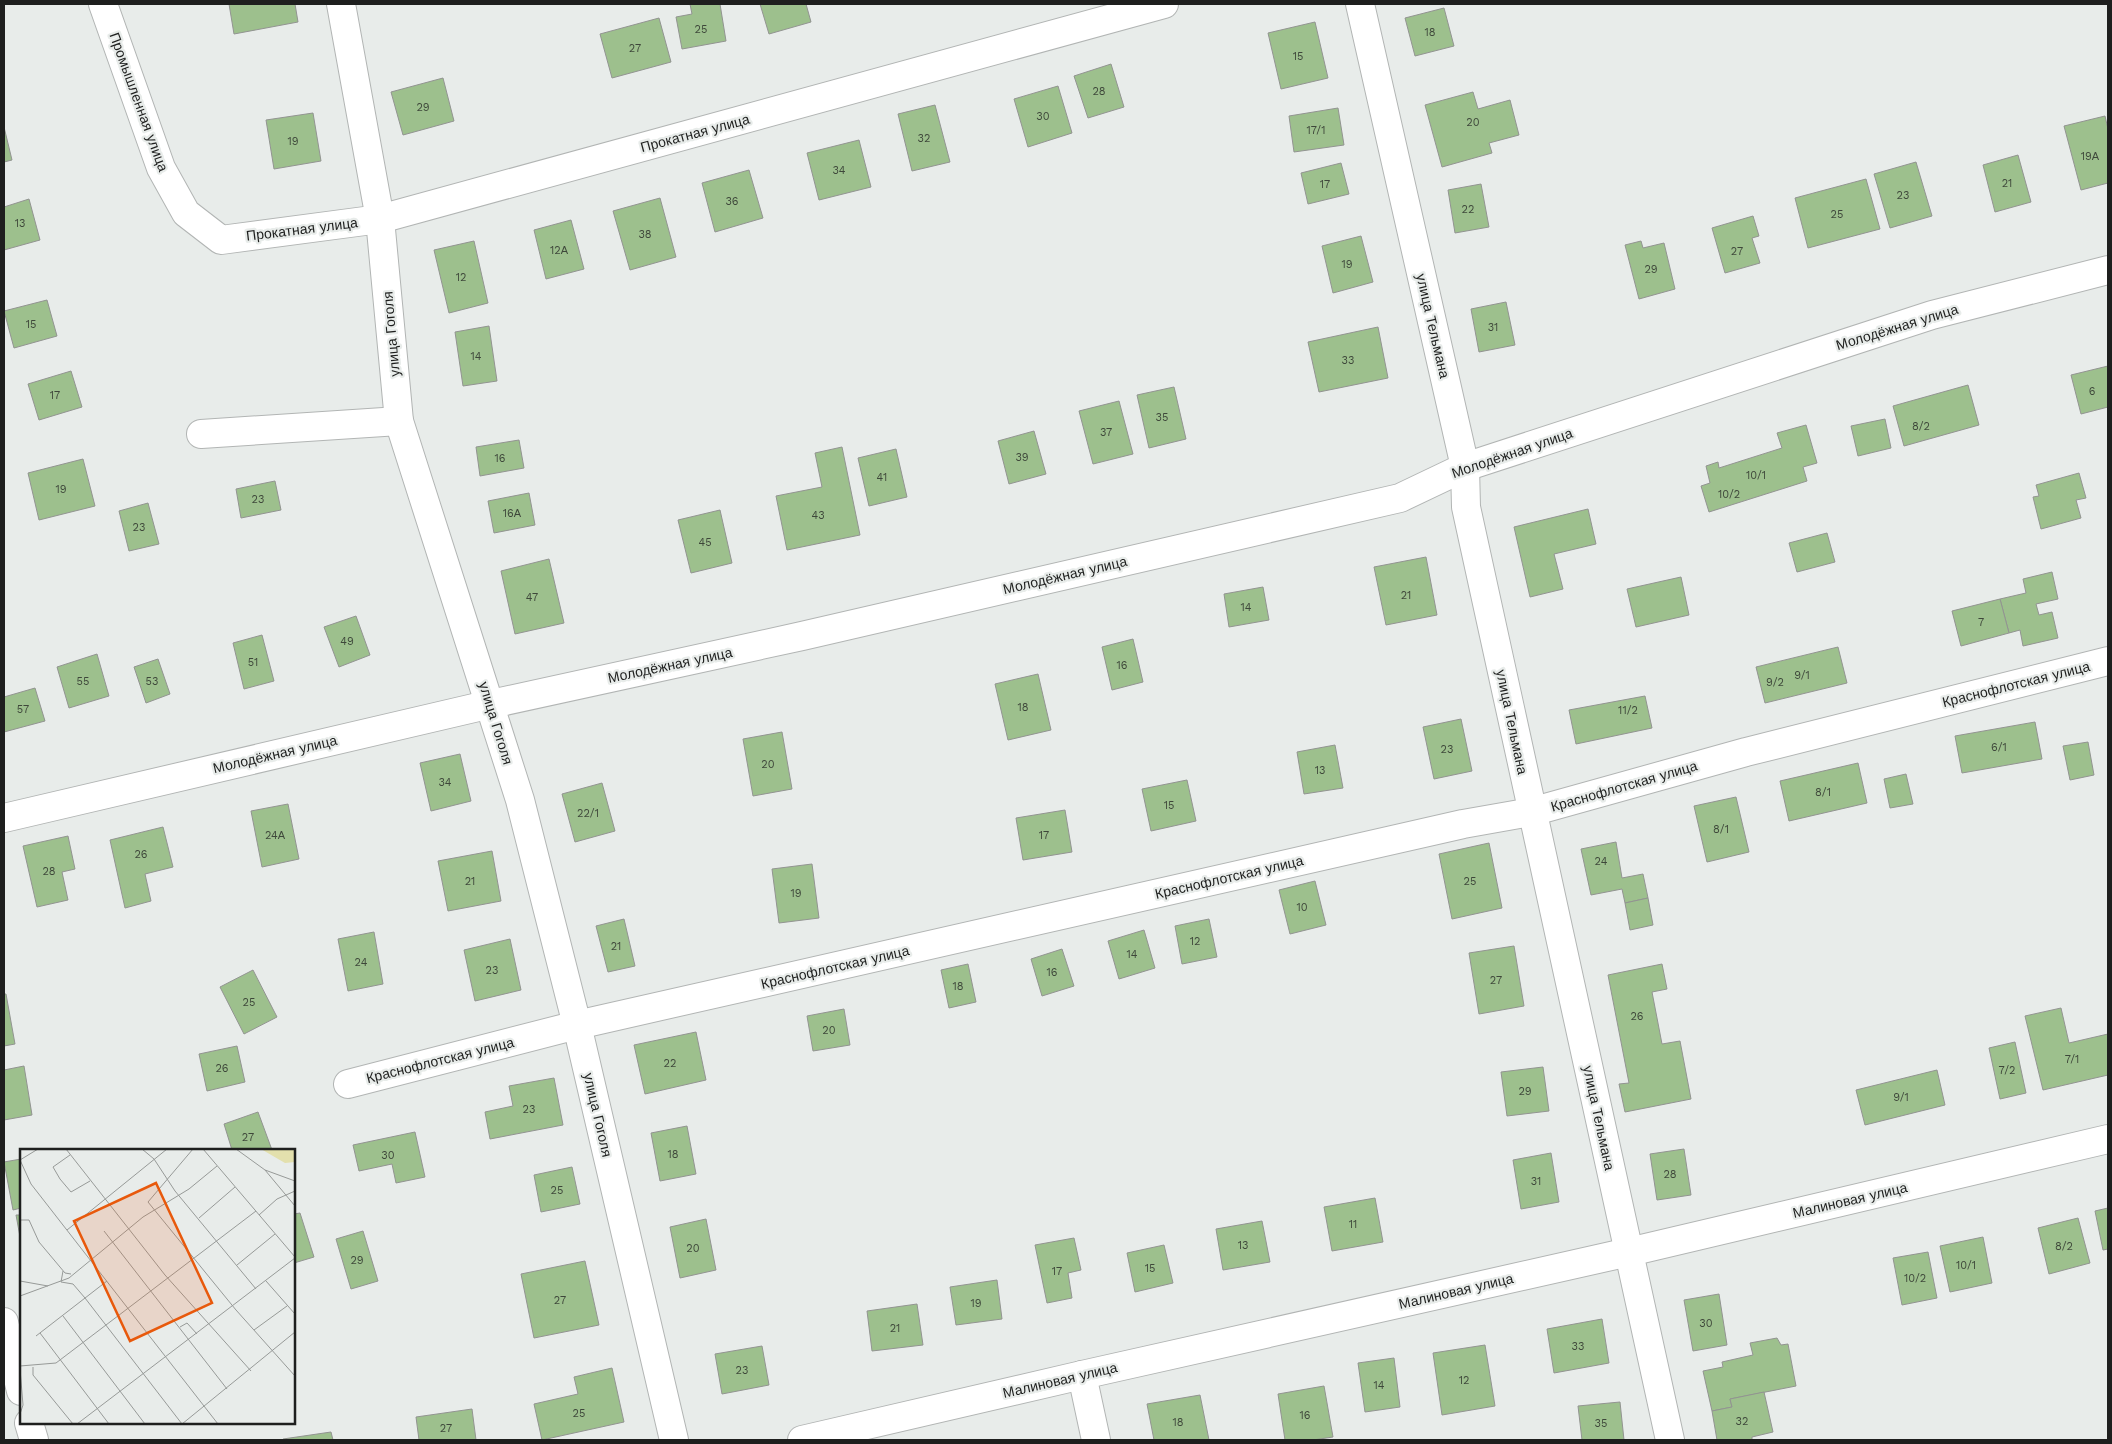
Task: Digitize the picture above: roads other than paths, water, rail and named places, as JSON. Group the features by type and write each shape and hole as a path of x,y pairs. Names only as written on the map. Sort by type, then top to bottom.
{"street":[{"name":"Промышленная улица","path":"103,4 162,168 186,213 221,240"},
{"name":"улица Гоголя","path":"341,4 380,219 399,421 520,800 577,1026 674,1440"},
{"name":"Прокатная улица","path":"221,240 380,219 1164,4"},
{"name":"улица Тельмана","path":"1360,4 1465,467 1466,507 1531,812 1670,1440"},
{"name":"Молодёжная улица","path":"4,818 490,704 812,634 1400,498 1465,467 1932,315 2108,270"},
{"path":"201,434 399,421"},
{"name":"Краснофлотская улица","path":"348,1084 577,1026 1453,826 1531,812 1746,752 2108,661"},
{"name":"Малиновая улица","path":"802,1440 1082,1374 1629,1252 2108,1139"},
{"path":"4,1322 20,1387"},
{"path":"1082,1374 1096,1440"},
{"path":"29,1424 34,1440"}]}
